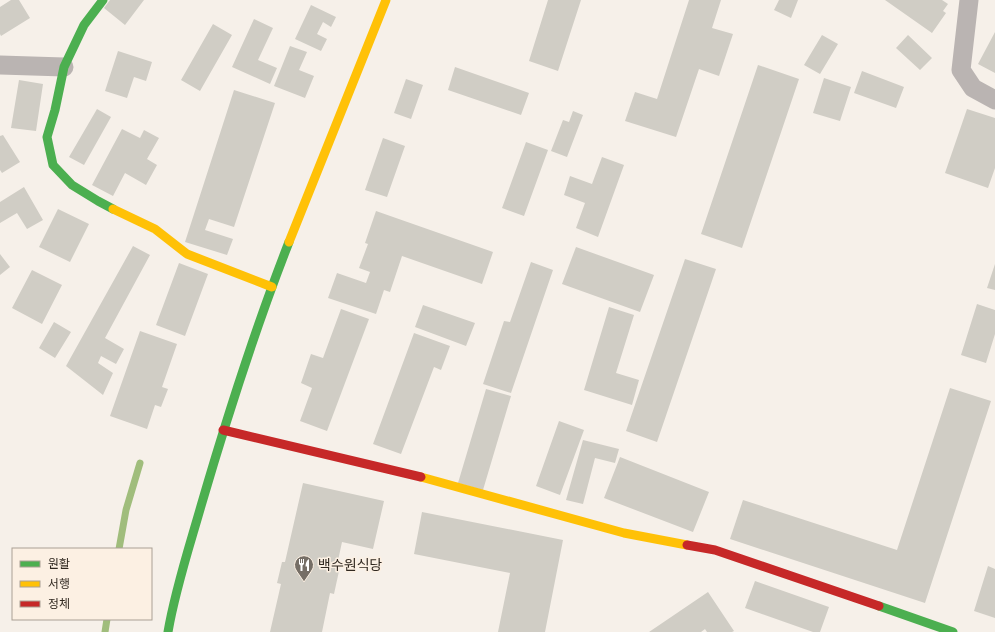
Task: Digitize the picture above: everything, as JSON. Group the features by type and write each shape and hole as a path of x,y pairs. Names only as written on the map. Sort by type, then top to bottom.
{"street":[{"path":"103,0 84,25 64,67 55,110 47,137 53,165 72,185 98,201 155,229 186,254 272,287"},
{"path":"168,632 171,615 200,507 223,430 272,287 386,0"},
{"path":"969,0 961,70 973,88 995,100"},
{"path":"0,65 64,67"},
{"path":"223,430 394,470 624,533 715,550 953,632"}],"building":[{"path":"11,0 19,0 30,18 1,36 0,7"},
{"path":"110,0 144,0 125,25 104,8"},
{"path":"548,0 581,0 558,71 529,61"},
{"path":"689,0 721,0 712,28 733,34 719,76 699,69 676,137 625,121 635,92 657,99"},
{"path":"779,0 798,0 791,18 774,10"},
{"path":"885,0 942,0 948,4 943,11 946,13 932,33"},
{"path":"311,5 336,17 331,27 323,22 317,34 327,39 321,51 295,39"},
{"path":"254,19 273,28 258,60 277,68 270,84 232,67"},
{"path":"213,24 232,35 200,91 181,80"},
{"path":"995,32 995,73 978,64"},
{"path":"822,35 838,44 820,74 804,65"},
{"path":"908,35 932,58 920,70 896,48"},
{"path":"290,46 307,52 299,70 314,76 305,98 274,86"},
{"path":"118,51 152,62 146,81 134,77 127,98 105,91"},
{"path":"758,65 799,79 742,248 701,234"},
{"path":"455,67 529,93 521,115 448,90"},
{"path":"862,71 904,87 896,108 854,93"},
{"path":"824,78 851,87 840,121 813,113"},
{"path":"406,79 423,85 411,119 394,113"},
{"path":"19,80 43,84 36,131 11,128"},
{"path":"234,90 275,103 234,227 209,219 205,230 233,239 227,255 185,242"},
{"path":"97,109 111,117 84,165 69,157"},
{"path":"967,109 995,118 995,168 988,188 945,173"},
{"path":"573,111 583,115 567,157 551,151 563,120 569,122"},
{"path":"122,129 140,138 144,130 159,138 147,159 157,165 146,185 125,173 113,196 92,185"},
{"path":"3,135 20,162 2,173 0,170 0,136"},
{"path":"383,138 405,146 387,197 365,190"},
{"path":"526,142 548,150 524,216 502,208"},
{"path":"602,157 624,165 598,237 576,228 585,203 564,195 570,176 592,184"},
{"path":"24,187 43,220 27,229 17,213 0,223 0,202"},
{"path":"58,209 89,224 70,262 39,247"},
{"path":"376,211 493,252 482,284 402,256 390,292 384,290 376,314 328,298 337,273 366,283 370,272 359,268 368,244 365,243"},
{"path":"133,246 150,255 105,338 124,349 116,364 101,356 98,363 113,373 103,395 66,366"},
{"path":"576,247 654,275 640,312 562,284"},
{"path":"0,254 10,267 0,275"},
{"path":"685,259 716,269 657,442 626,431"},
{"path":"531,262 553,270 511,393 483,384 504,321 510,322"},
{"path":"179,263 208,274 185,336 156,325"},
{"path":"995,264 995,290 987,288"},
{"path":"32,270 62,285 42,324 12,308"},
{"path":"977,304 995,310 995,334 986,363 961,355"},
{"path":"423,305 475,323 466,346 415,327"},
{"path":"609,307 634,315 616,373 639,380 632,405 584,390"},
{"path":"341,309 369,319 327,431 300,421 312,388 301,383 311,354 323,358"},
{"path":"54,322 71,332 55,358 39,348"},
{"path":"140,331 177,344 162,387 168,389 161,407 155,405 147,429 110,416"},
{"path":"414,333 450,346 441,370 434,367 401,454 373,444"},
{"path":"950,388 991,401 925,603 730,539 743,500 897,550"},
{"path":"486,389 511,396 483,490 458,483"},
{"path":"559,421 584,430 560,495 536,486"},
{"path":"583,440 619,449 615,463 595,458 583,504 566,500"},
{"path":"620,457 709,492 693,532 604,498"},
{"path":"303,483 384,501 373,549 342,542 336,570 339,571 334,594 330,593 322,632 270,632 281,584 277,583 282,562 285,562"},
{"path":"422,512 563,540 545,632 498,632 510,573 414,554"},
{"path":"988,566 995,569 995,618 974,611"},
{"path":"755,581 829,607 820,632 813,632 745,608"},
{"path":"708,592 734,631 707,632 705,629 701,632 649,632"}],"waterway":[{"path":"119,548 126,510 140,463"},
{"path":"105,632 107,620"}],"traffic: fast":[{"path":"103,0 84,25 64,67 55,110 47,137 53,165 72,185 113,209"},
{"path":"168,632 174,600 221,439 253,340 289,242"},
{"path":"879,606 953,632"}],"traffic: slow":[{"path":"289,242 386,0"},
{"path":"113,209 155,229 187,254 272,287"},
{"path":"421,477 624,533 687,545"}],"traffic: jam":[{"path":"223,430 421,477"},
{"path":"687,545 715,550 879,606"}],"place":[{"name":"백수원식당","path":"304,582"}]}
